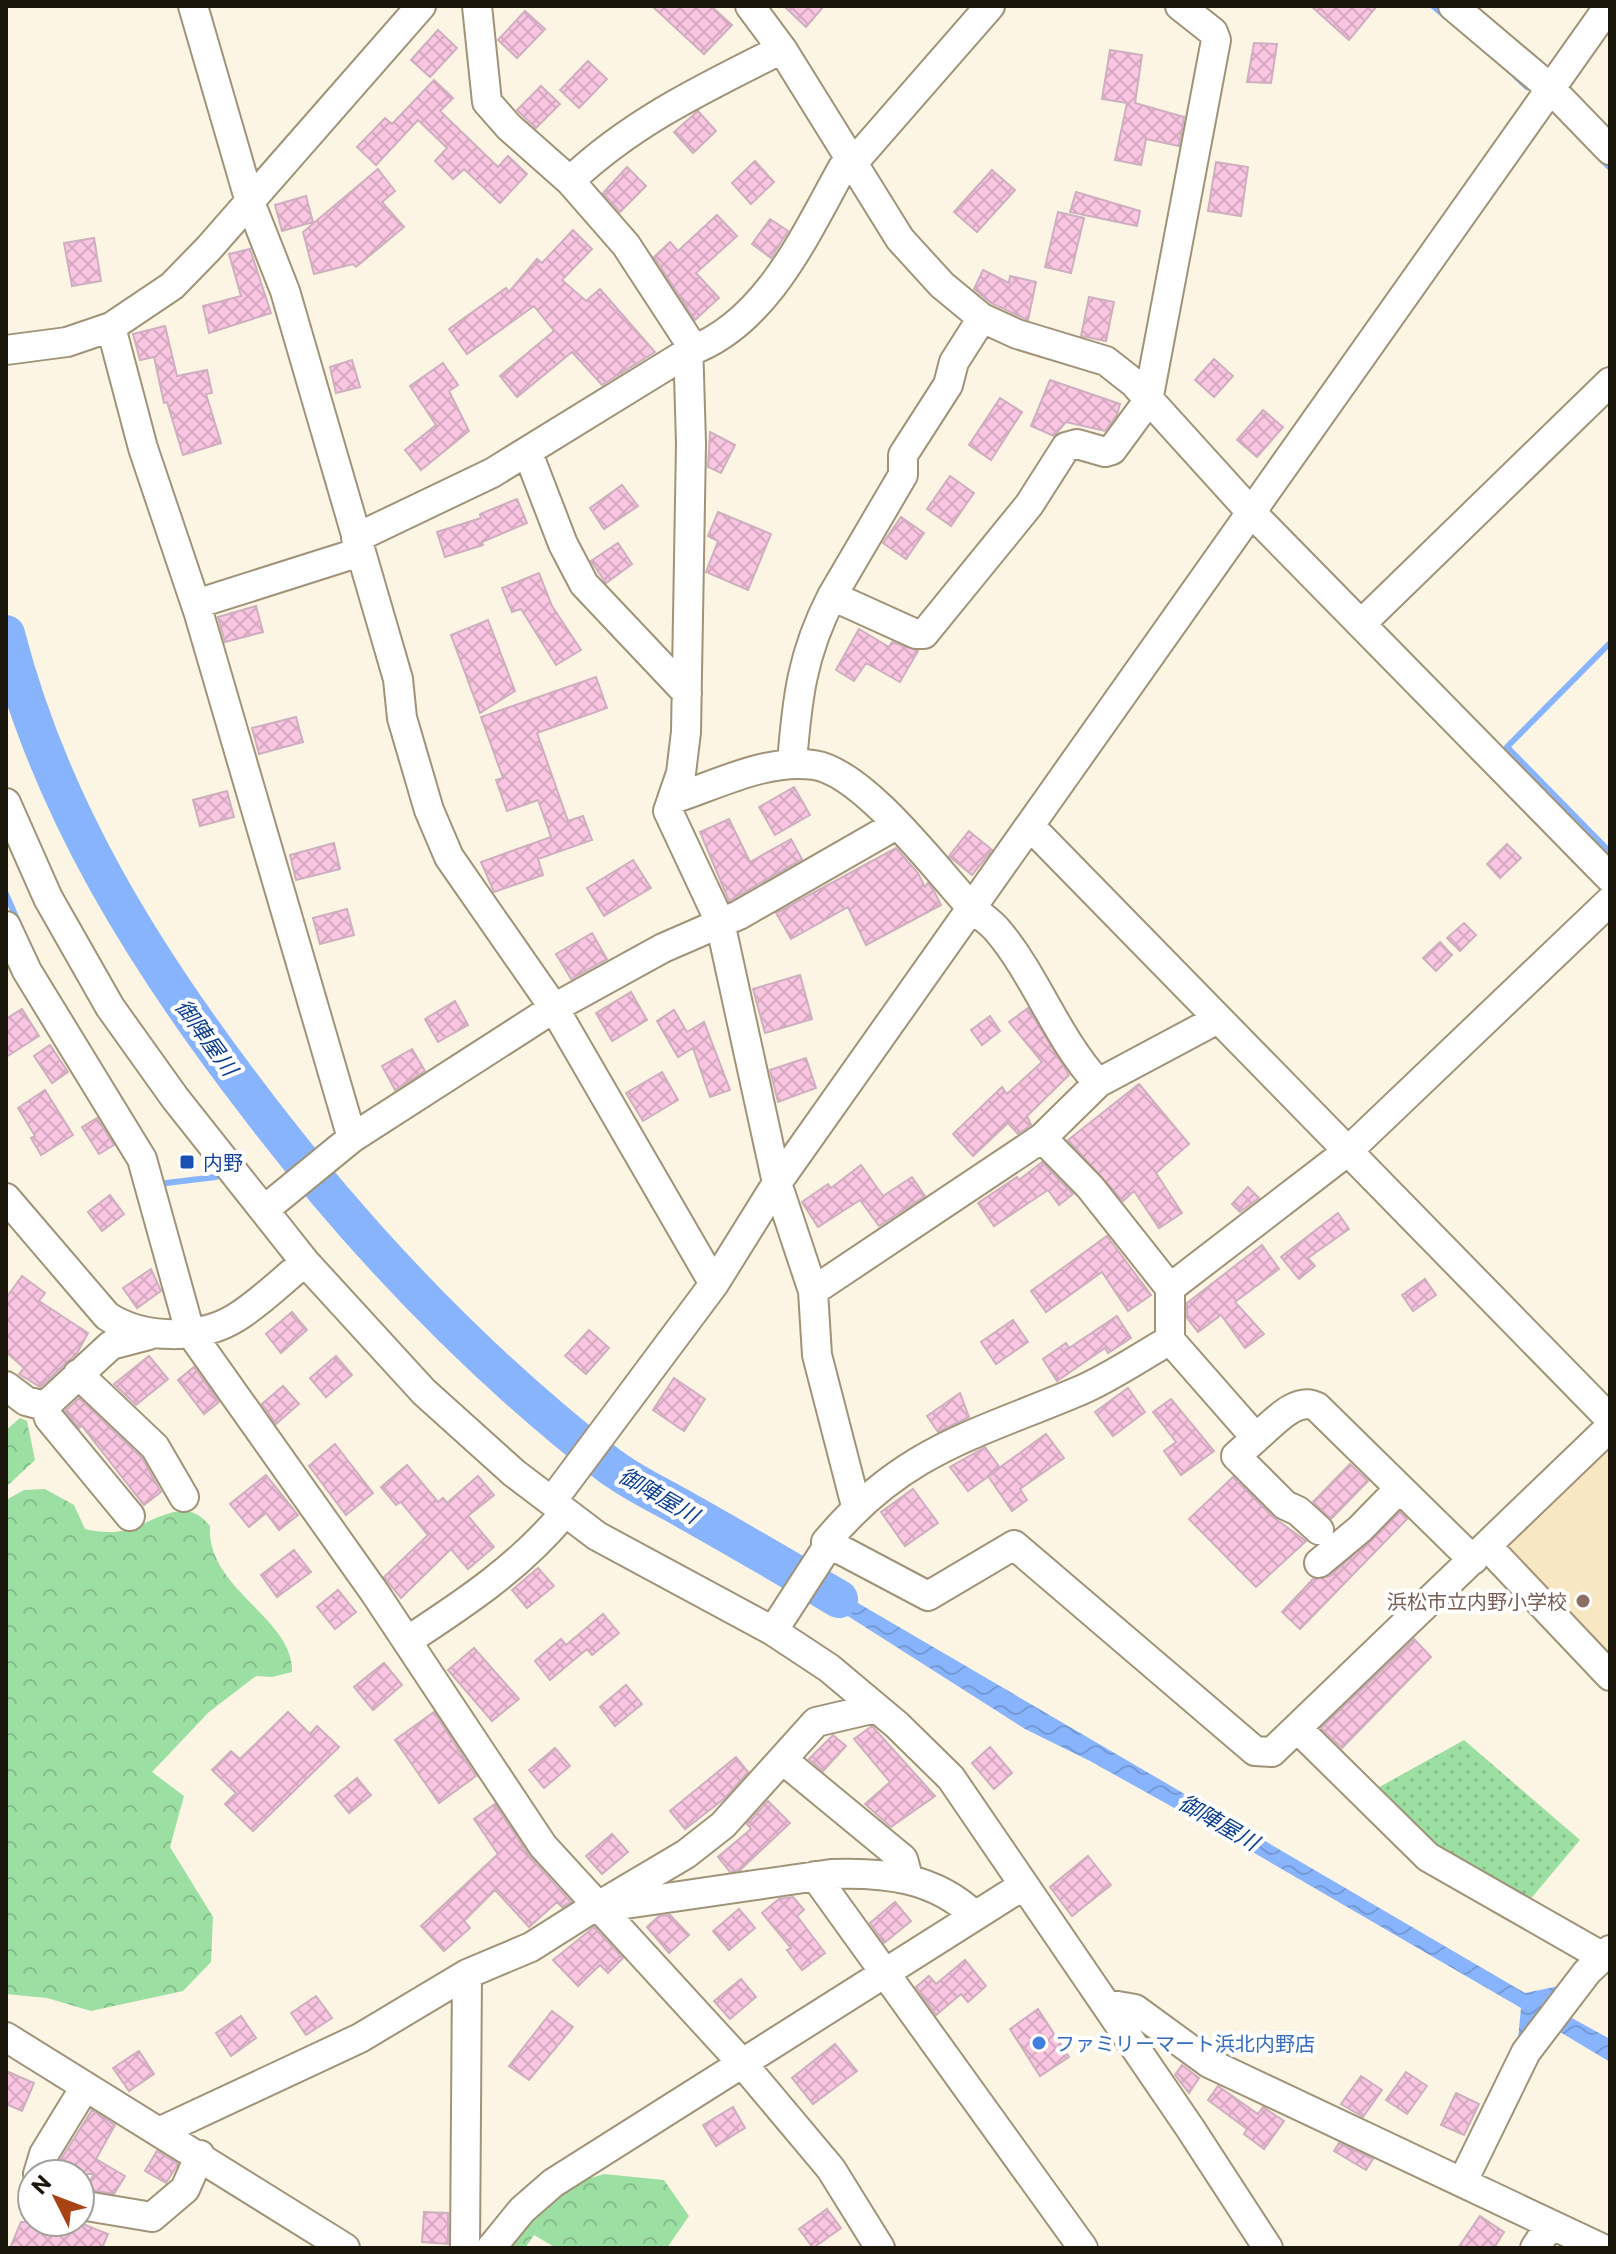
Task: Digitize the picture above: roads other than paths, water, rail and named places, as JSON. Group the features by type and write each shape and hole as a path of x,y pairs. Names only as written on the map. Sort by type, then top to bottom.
{"street":[{"path":"193,6 250,202 285,291 398,679 402,718 429,810 444,845 554,1008 714,1284"},
{"path":"6,350 67,342 111,327 172,286 250,202 421,6"},
{"path":"477,6 487,102 509,127 570,181 626,245 688,340 687,693 681,773 668,811 720,922 777,1183 813,1291 817,1355 856,1506"},
{"path":"750,6 782,49 908,249 942,285 982,318 1017,334 1106,361 1134,383 1250,511 1610,878"},
{"path":"196,604 358,545 528,453 690,351 704,346 765,293 803,242 843,167 853,163 990,6"},
{"path":"832,596 916,634 924,634 1029,505 1066,447 1077,444 1105,452 1112,450 1148,401 1216,40 1213,32 1180,6"},
{"path":"1453,6 1550,88 1610,150"},
{"path":"407,1641 489,1586 538,1543 561,1499 611,1421 714,1284 777,1183 1609,6"},
{"path":"570,181 603,150 645,121 782,49"},
{"path":"792,763 797,690 811,640 832,596 903,475 903,455 948,385 954,362 982,318"},
{"path":"111,327 143,448 196,604 344,1144"},
{"path":"1361,624 1610,382"},
{"path":"528,453 563,544 584,584 687,693"},
{"path":"673,799 792,763 828,768 843,776 896,825 971,907 998,931 1079,1062 1098,1083"},
{"path":"6,803 54,911 110,1007 149,1064 272,1204 305,1262 424,1392 514,1473 561,1499 597,1536 657,1570 778,1624 876,1708 951,1778 1268,2248"},
{"path":"272,1204 344,1144 554,1008 663,948 720,922 896,825"},
{"path":"1030,826 1610,1419"},
{"path":"1170,1288 1348,1151 1610,901"},
{"path":"6,926 27,971 142,1159 190,1332 407,1641 543,1846 742,2063 831,2169 880,2248"},
{"path":"813,1291 1042,1138 1098,1083 1218,1019"},
{"path":"1042,1138 1090,1187 1170,1288 1170,1340 1256,1438"},
{"path":"6,1198 107,1316 126,1327 158,1334"},
{"path":"45,1406 118,1341 190,1332 237,1317 305,1262"},
{"path":"778,1624 826,1546 856,1506 919,1459 989,1424 1082,1390 1170,1340"},
{"path":"78,1374 155,1447 184,1497"},
{"path":"6,1386 26,1401 45,1406"},
{"path":"1319,1530 1298,1511 1285,1505 1236,1456 1298,1405 1313,1404 1398,1490 1480,1553 1610,1676"},
{"path":"45,1406 49,1418 130,1516"},
{"path":"826,1546 928,1596 1014,1545 1255,1751 1272,1752 1299,1730 1610,1427"},
{"path":"1319,1563 1360,1529 1398,1490"},
{"path":"602,1907 693,1849 735,1815 820,1719 876,1708"},
{"path":"1299,1730 1428,1857 1606,1953 1574,1988 1526,2052 1463,2181"},
{"path":"783,1760 903,1859 908,1877"},
{"path":"693,1849 693,1863 702,1893"},
{"path":"161,2131 360,2038 467,1974 531,1947 591,1909 815,1876 868,1872 908,1877 963,1904 975,1916"},
{"path":"815,1876 1083,2248"},
{"path":"491,2248 522,2210 553,2183 1024,1885"},
{"path":"465,2248 467,1974"},
{"path":"1106,2004 1135,2009 1209,2063 1463,2181 1543,2236 1601,2248"},
{"path":"6,2037 345,2248"},
{"path":"43,2158 85,2087"},
{"path":"96,2208 152,2217 185,2189 200,2155"}],"water":[{"path":"822,1582 1525,1993 1564,1985 1550,2006 1610,2039 1610,2062 1540,2020 1525,2043 1518,2039 1521,2008 1237,1843 1090,1761 1025,1729 818,1597"}],"waterway":[{"path":"1433,6 1446,17"},
{"path":"1515,76 1527,87"},
{"path":"1600,158 1610,168"},
{"name":"御陣屋川","path":"6,634 48,761 106,880 139,937 214,1047 333,1199 463,1338 606,1463 839,1599"},
{"path":"1610,643 1507,747 1610,852"},
{"path":"6,894 19,924"},
{"path":"158,1184 216,1177"}],"place":[{"name":"内野","path":"187,1162"},
{"name":"浜松市立内野小学校","path":"1583,1601"},
{"name":"ファミリーマート浜北内野店","path":"1039,2043"}]}
